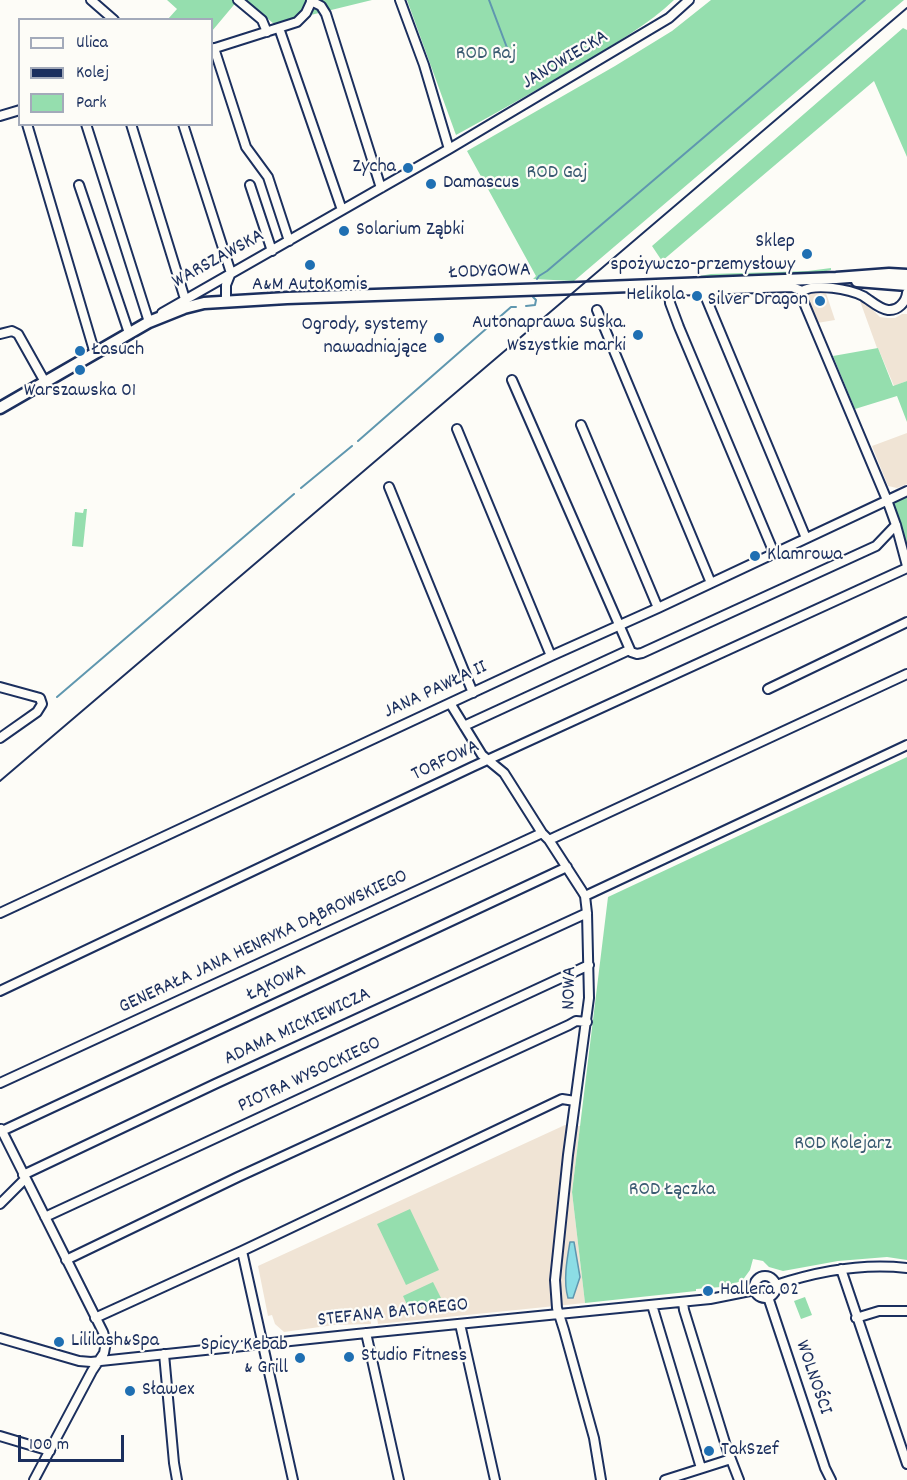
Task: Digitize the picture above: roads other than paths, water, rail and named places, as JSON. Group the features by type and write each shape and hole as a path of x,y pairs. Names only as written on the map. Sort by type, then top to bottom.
{"main road":[{"name":"ŁODYGOWA","path":"149,322 184,308 204,303 287,298 836,278 907,284"},
{"name":"WARSZAWSKA","path":"0,408 149,322"}],"street":[{"path":"91,0 112,18"},
{"path":"238,0 262,20 267,32"},
{"path":"400,0 453,147"},
{"name":"JANOWIECKA","path":"453,147 669,18 689,0"},
{"path":"289,241 268,177 246,147 213,49 300,20 312,1 321,6 326,14 381,188"},
{"path":"279,28 342,210"},
{"path":"0,116 18,111"},
{"path":"28,126 96,352"},
{"path":"87,126 149,322"},
{"path":"132,126 185,299"},
{"path":"184,126 231,273 226,285 226,302"},
{"name":"WARSZAWSKA","path":"149,322 185,299 453,147"},
{"path":"250,184 272,251"},
{"path":"80,185 129,333"},
{"path":"774,553 669,303 669,291 792,287 802,291 808,288 840,288 858,294 886,310 893,310 902,304 901,293 907,284"},
{"path":"704,290 806,538"},
{"path":"802,291 802,297 887,500 907,567"},
{"path":"597,310 711,583"},
{"path":"0,334 12,331 18,334 45,382"},
{"path":"512,380 618,626 629,650 634,653 642,653 876,546 896,525"},
{"path":"581,425 658,608"},
{"path":"457,429 550,656"},
{"path":"389,487 473,693"},
{"name":"JANA PAWŁA II","path":"0,913 907,490"},
{"name":"TORFOWA","path":"0,991 489,760 907,567"},
{"path":"768,689 907,622"},
{"path":"464,726 629,650"},
{"path":"549,840 907,674"},
{"path":"0,687 40,698 42,704 37,712 0,738"},
{"name":"NOWA","path":"450,703 482,754 504,773 585,896 589,998 556,1268 556,1301 594,1438 601,1480"},
{"path":"585,896 907,745"},
{"name":"GENERAŁA JANA HENRYKA DĄBROWSKIEGO","path":"0,1083 542,833"},
{"name":"ŁĄKOWA","path":"1,1129 567,867"},
{"name":"ADAMA MICKIEWICZA","path":"0,1204 24,1177 225,1079 587,913"},
{"name":"PIOTRA WYSOCKIEGO","path":"45,1217 589,965"},
{"path":"66,1260 238,1177 569,1025 576,1022 587,1022"},
{"path":"95,1318 243,1251 562,1099 575,1101"},
{"path":"1,1129 106,1342 104,1353 92,1371 34,1480"},
{"path":"243,1251 293,1480"},
{"path":"776,1285 841,1269 877,1266 907,1268"},
{"path":"841,1269 907,1464"},
{"path":"764,1276 772,1278 776,1285 774,1293 768,1297 760,1296 754,1287 757,1280 764,1276"},
{"name":"STEFANA BATOREGO","path":"0,1338 79,1361 99,1361 722,1298 755,1290"},
{"name":"WOLNOŚCI","path":"768,1297 831,1480"},
{"path":"683,1302 730,1459 739,1480"},
{"path":"652,1305 701,1468"},
{"path":"856,1318 879,1311 907,1311"},
{"path":"460,1324 495,1480"},
{"path":"366,1333 399,1480"},
{"path":"164,1354 177,1480"},
{"path":"0,1436 50,1451"},
{"path":"666,1480 730,1459"},
{"name":"WOLNOŚCI","path":"825,1468 827,1480"}],"water":[{"path":"570,1242 574,1242 580,1277 573,1298 568,1298 566,1284"}],"waterway":[{"path":"489,0 512,61"},
{"path":"537,279 865,0"},
{"path":"526,306 535,305 536,300 533,297"},
{"path":"358,441 511,307 516,307"},
{"path":"301,488 352,446"},
{"path":"57,697 294,494"}],"railway":[{"path":"0,781 907,8"}],"place":[{"name":"Zycha","path":"408,168"},
{"name":"Damascus","path":"431,184"},
{"name":"Solarium Ząbki","path":"344,231"},
{"name":"Sklep spożywczo-przemysłowy","path":"807,254"},
{"name":"A&M AutoKomis","path":"310,265"},
{"name":"Helikola","path":"697,296"},
{"name":"Silver Dragon","path":"820,301"},
{"name":"Autonaprawa Suska. Wszystkie marki","path":"638,335"},
{"name":"Ogrody, systemy nawadniające","path":"439,338"},
{"name":"Łasuch","path":"80,351"},
{"name":"Warszawska 01","path":"80,370"},
{"name":"Klamrowa","path":"755,556"},
{"name":"Hallera 02","path":"708,1291"},
{"name":"Lililash&Spa","path":"59,1342"},
{"name":"Studio Fitness","path":"349,1357"},
{"name":"Spicy Kebab & Grill","path":"300,1358"},
{"name":"Sławex","path":"130,1391"},
{"name":"TakSzef","path":"709,1451"}],"park label":[{"name":"ROD Raj","path":"486,55"},
{"name":"ROD Gaj","path":"557,174"},
{"name":"ROD Kolejarz","path":"843,1145"},
{"name":"ROD Łączka","path":"672,1191"}]}
